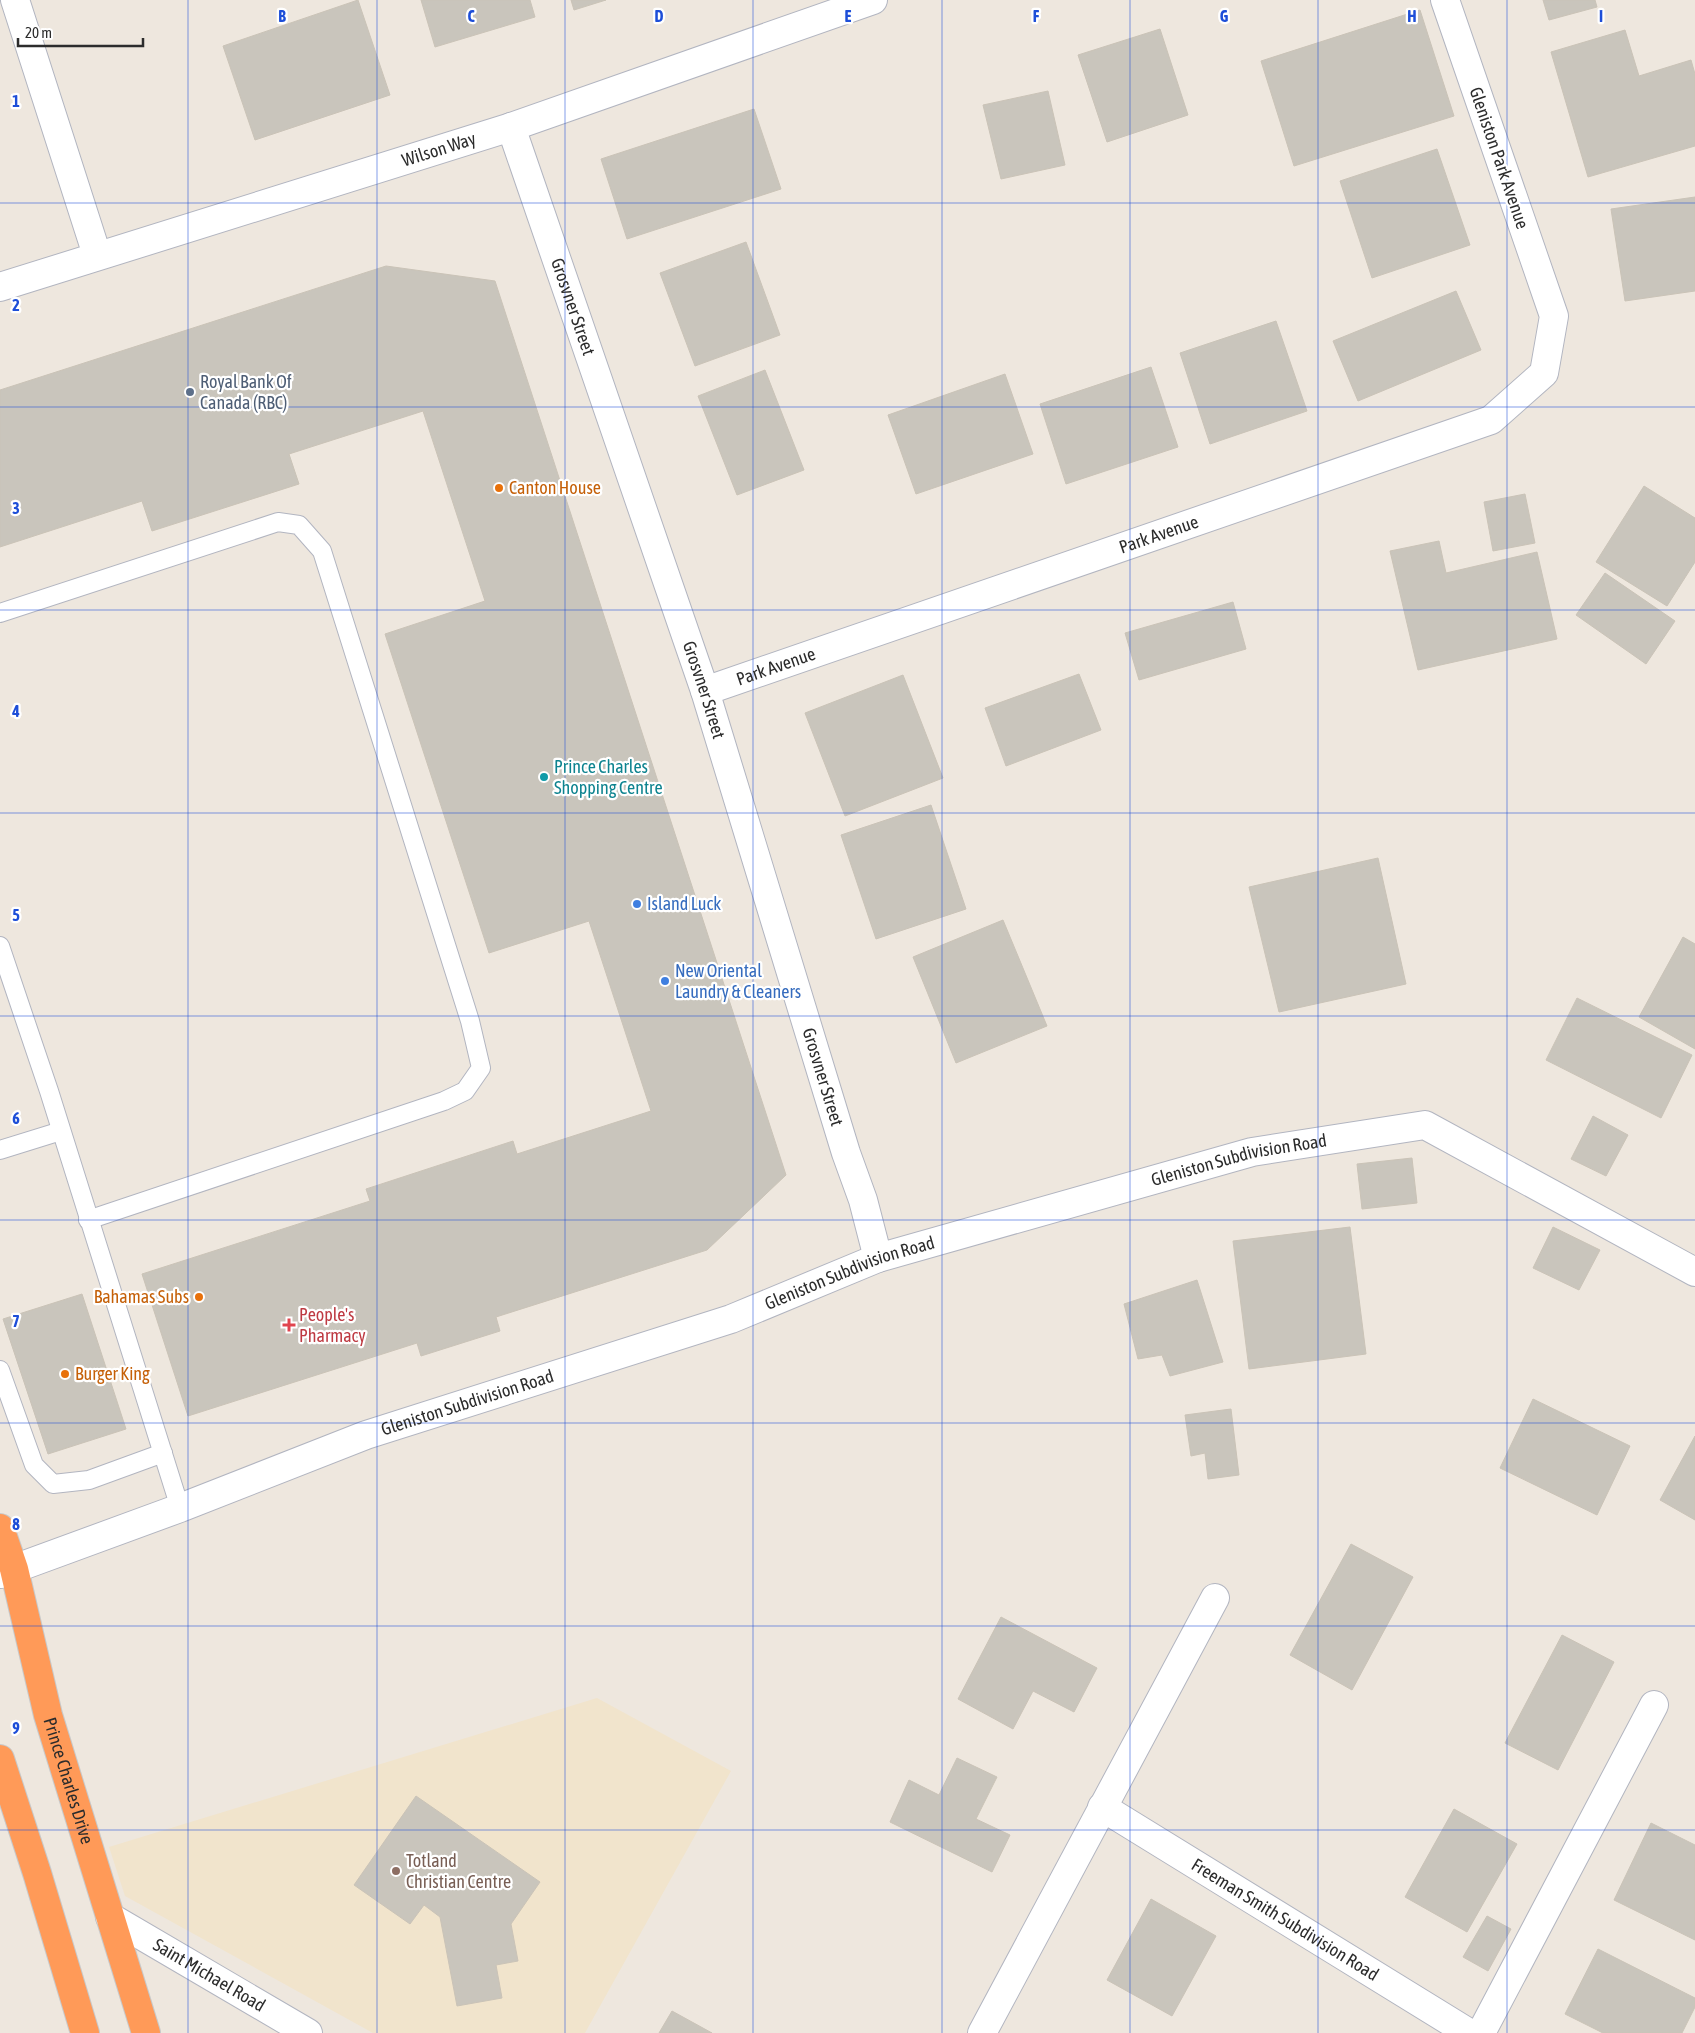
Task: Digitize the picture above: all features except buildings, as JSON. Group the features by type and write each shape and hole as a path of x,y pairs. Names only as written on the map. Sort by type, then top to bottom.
{"highway":[{"name":"Prince Charles Drive","path":"0,1528 7,1571 48,1715 146,2033"},
{"path":"0,1759 37,1873 85,2033"}],"street":[{"path":"15,0 97,255"},
{"name":"Wilson Way","path":"0,287 97,255 511,127 873,0"},
{"name":"Gleniston Park Avenue","path":"1445,0 1554,316"},
{"name":"Grosvner Street","path":"511,127 705,691 846,1153 863,1200 878,1258"},
{"name":"Park Avenue","path":"705,691 1491,420 1544,373 1554,316"},
{"name":"Gleniston Subdivision Road","path":"7,1571 180,1508 366,1435 731,1319 878,1258 1252,1152 1425,1125 1695,1272"},
{"path":"982,2033 1215,1598"},
{"path":"1481,2033 1654,1705"},
{"name":"Freeman Smith Subdivision Road","path":"1102,1807 1469,2033"},
{"name":"Saint Michael Road","path":"110,1917 308,2033"}],"lane":[{"path":"0,613 278,522 299,525 322,550 470,1021 481,1068 465,1091 444,1101 88,1220"},
{"path":"0,946 61,1131 180,1508"},
{"path":"0,1150 61,1131"},
{"path":"0,1370 34,1465 53,1484 89,1480 163,1453"}],"shaded area":[{"name":"Totland Christian Centre","path":"597,1698 731,1771 585,2033 373,2033 125,1896 109,1847"}],"place":[{"name":"Royal Bank Of Canada (RBC)","path":"190,392"},
{"name":"Canton House","path":"499,488"},
{"name":"Prince Charles Shopping Centre","path":"544,777"},
{"name":"Island Luck","path":"637,904"},
{"name":"New Oriental Laundry & Cleaners","path":"665,981"},
{"name":"Bahamas Subs","path":"199,1297"},
{"name":"People's Pharmacy","path":"289,1325"},
{"name":"Burger King","path":"65,1374"},
{"name":"Totland Christian Centre","path":"396,1871"}]}
